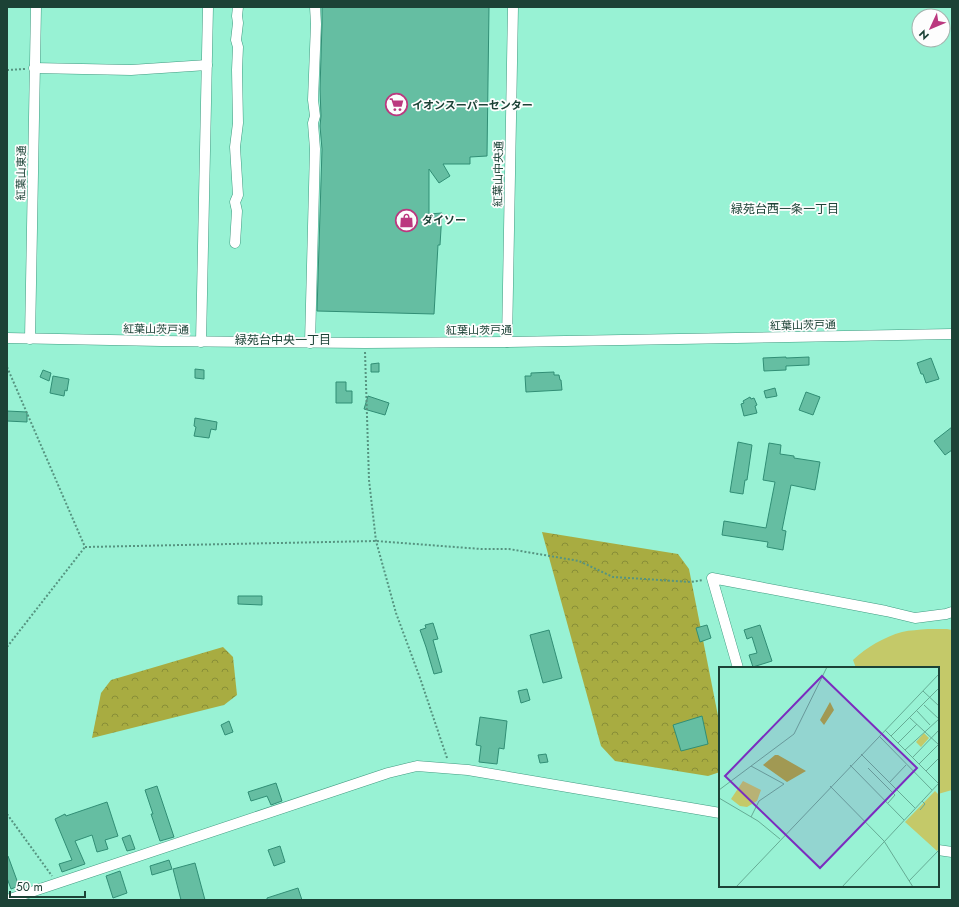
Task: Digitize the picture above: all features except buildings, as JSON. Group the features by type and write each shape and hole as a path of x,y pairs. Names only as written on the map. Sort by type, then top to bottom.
{"street":[{"name":"紅葉山東通","path":"30,339 30,68 36,7"},
{"path":"202,342 208,7"},
{"path":"235,243 237,211 235,202 238,195 235,147 238,123 238,47 236,40 238,7"},
{"path":"310,343 314,156 313,123 315,116 313,100 316,24 315,7"},
{"name":"紅葉山中央通","path":"507,342 513,7"},
{"path":"30,68 131,70 207,65"},
{"name":"紅葉山茨戸通","path":"7,338 202,342 365,343 952,334"},
{"path":"738,667 712,578 914,618 952,612"},
{"path":"7,900 388,773 417,766 476,771 719,813"},
{"path":"939,850 952,852"}],"path":[{"path":"7,70 30,68"},
{"path":"365,343 369,480 376,541 396,613 420,678 450,768"},
{"path":"7,367 85,547"},
{"path":"85,547 376,541 481,549 509,549 579,562 613,577 691,582 712,578"},
{"path":"7,647 85,547"},
{"path":"7,814 57,883"}],"green space":[{"path":"542,532 678,554 689,569 719,721 719,772 708,776 615,761 601,746"},
{"path":"928,629 952,630 952,790 939,794 939,667 856,667 853,660 882,640 905,631"},
{"path":"223,647 233,657 237,695 224,705 92,738 101,693 111,680"}],"place":[{"name":"イオンスーパーセンター","path":"397,105"},
{"name":"ダイソー","path":"406,220"}],"district":[{"name":"緑苑台西一条一丁目","path":"785,209"},
{"name":"緑苑台中央一丁目","path":"283,340"}]}
